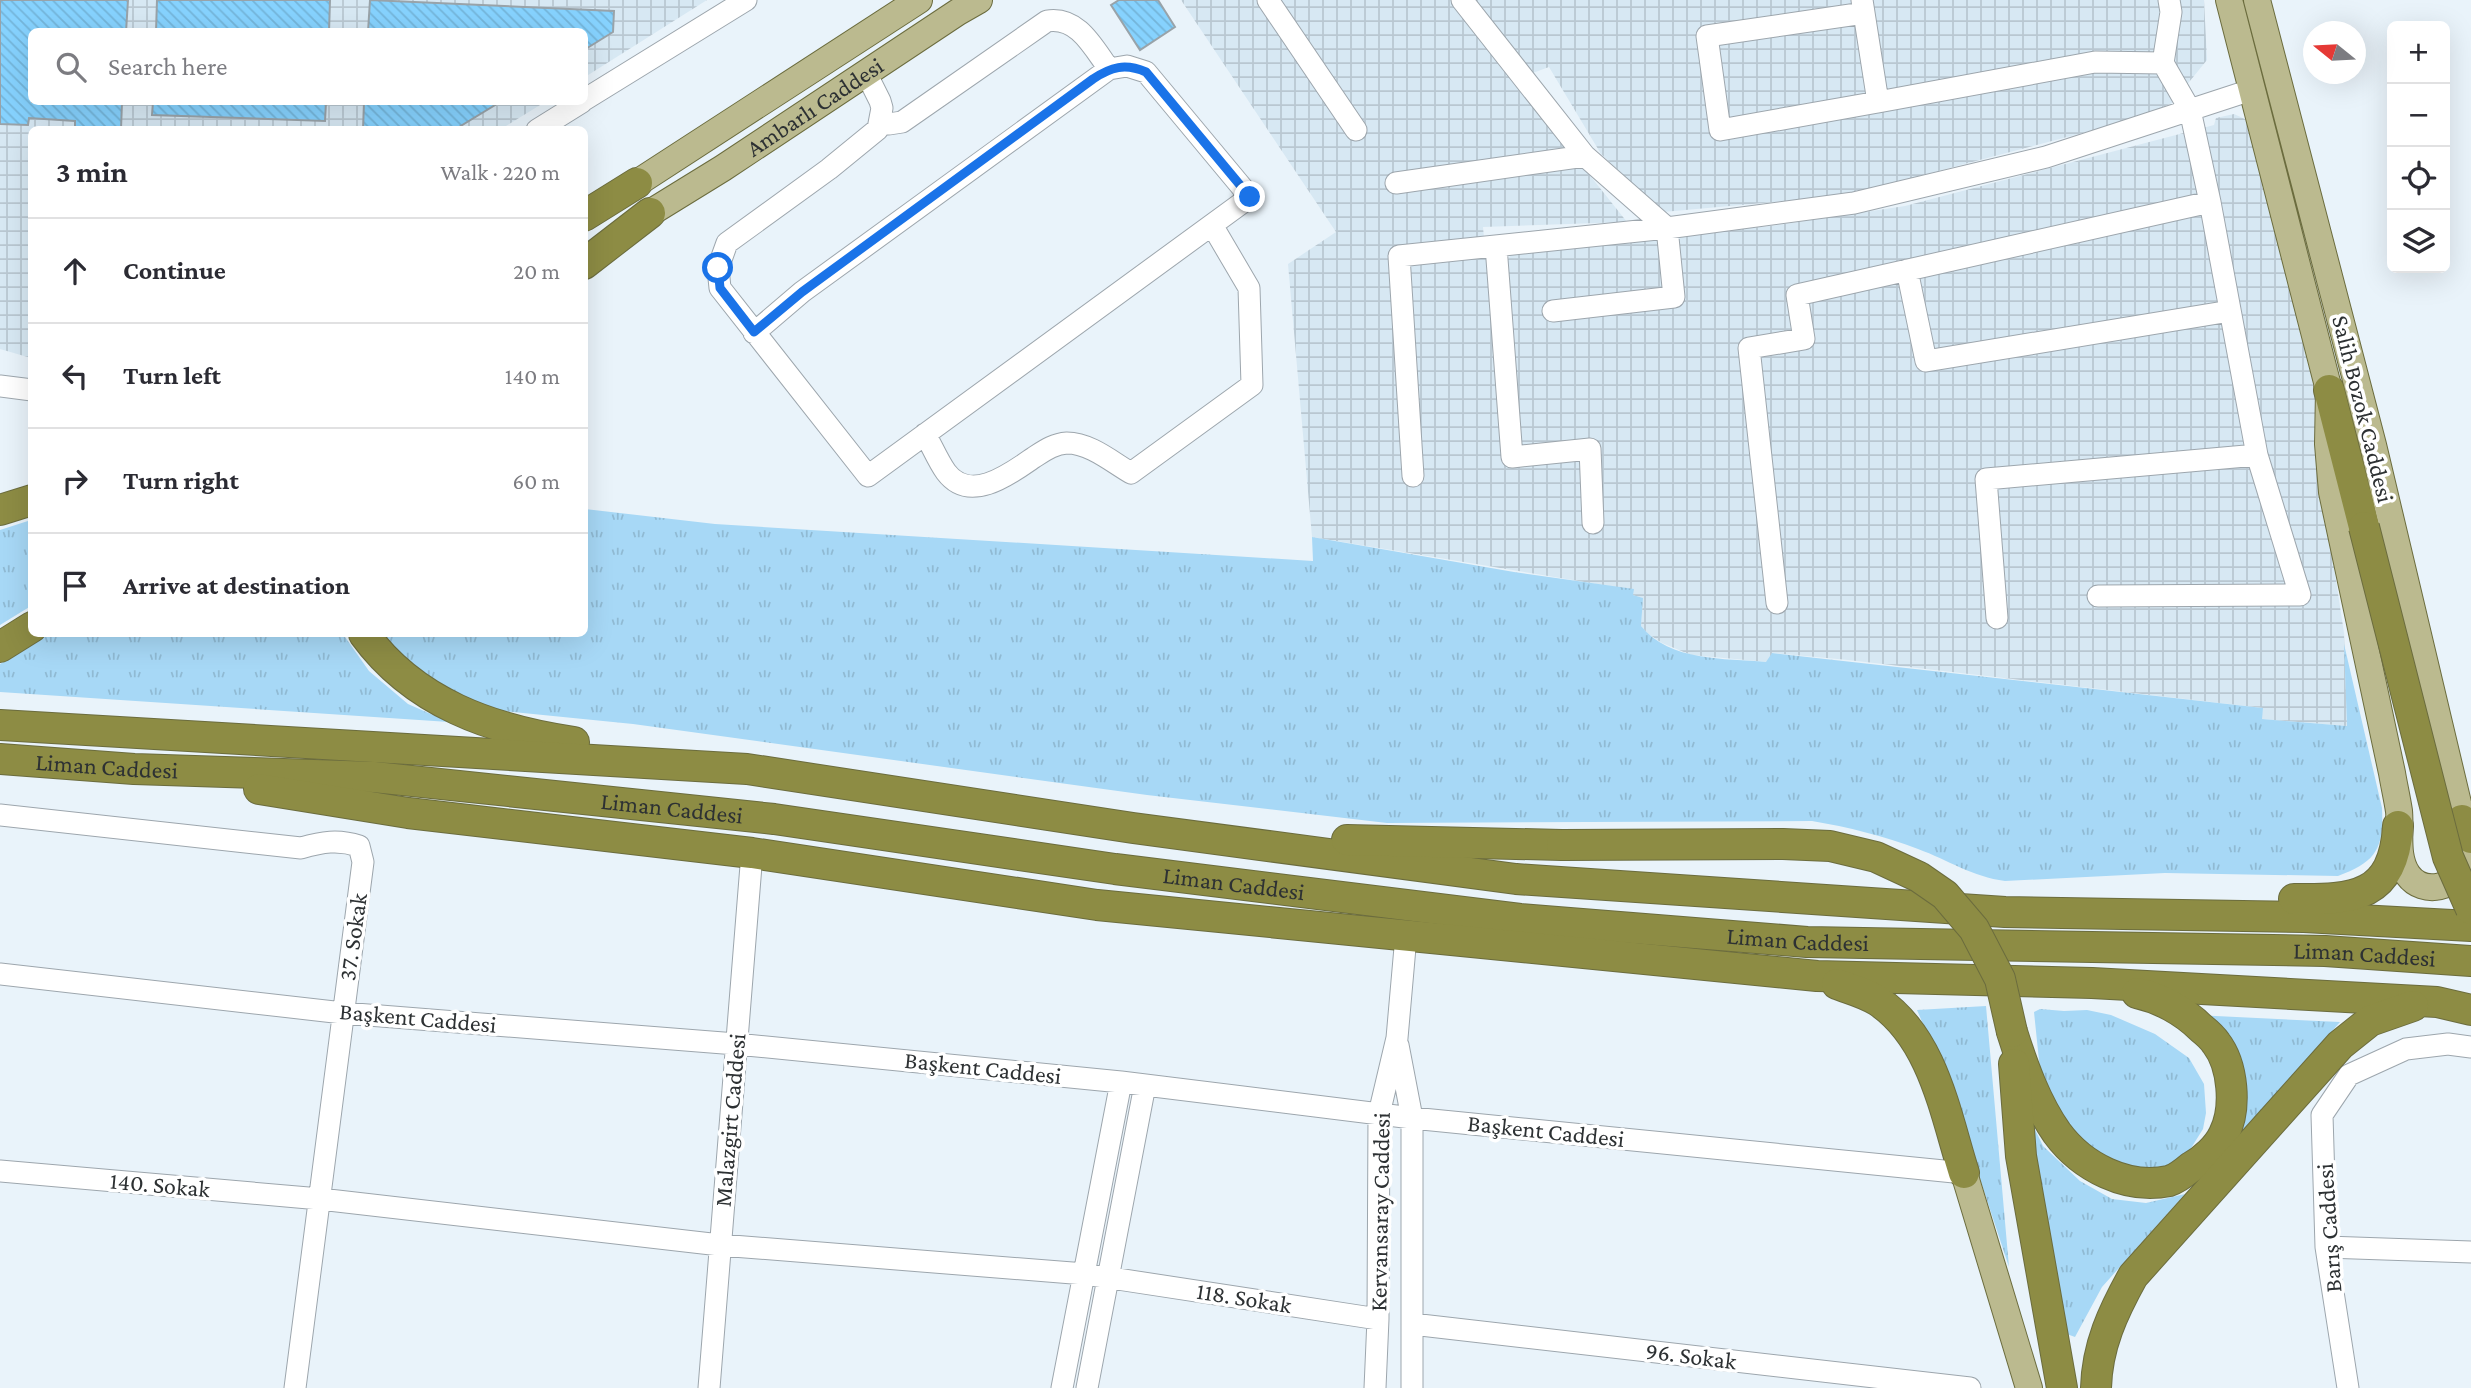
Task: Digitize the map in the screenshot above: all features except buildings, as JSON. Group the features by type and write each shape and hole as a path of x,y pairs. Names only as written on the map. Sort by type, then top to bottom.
{"highway":[{"path":"588,214 637,183"},
{"path":"588,252 650,213"},
{"path":"588,261 650,213"},
{"path":"2329,390 2448,858 2471,909"},
{"path":"0,510 28,501"},
{"path":"0,646 28,629"},
{"path":"366,637 380,656 416,687 467,715 535,736 747,769"},
{"name":"Liman Caddesi","path":"0,725 747,769 1133,828 1516,880 2005,912 2304,917 2471,926"},
{"name":"Liman Caddesi","path":"0,759 134,769 374,777 760,817 1115,869 1520,919 1807,942 2325,951 2471,961"},
{"path":"134,769 408,813 752,853 1097,905 1817,976 2092,984 2437,1002 2471,1010"},
{"path":"2073,913 2143,900 2325,899 2360,894 2383,879 2393,859 2398,826"},
{"path":"1133,828 1343,840 1562,845 1783,844 1830,846 1876,857 1919,877 1945,895 1974,929 2000,979 2012,1032 2025,1072 2058,1135 2080,1157 2109,1175 2137,1182 2170,1181 2204,1160 2224,1134 2232,1101 2231,1074 2217,1044 2188,1016 2149,995 2092,984"},
{"path":"1817,976 1876,999 1903,1021 1930,1065 1964,1173"},
{"path":"2096,1388 2096,1373 2110,1318 2133,1276 2340,1045 2370,1021 2407,1007 2437,1002"},
{"path":"2012,1032 2021,1156 2063,1388"}],"main road":[{"name":"Ambarlı Caddesi","path":"637,183 919,0"},
{"name":"Ambarlı Caddesi","path":"650,213 979,0"},
{"name":"Salih Bozok Caddesi","path":"2229,0 2329,390 2328,444 2332,492 2392,773 2399,814 2401,856 2407,875 2419,885 2432,888 2459,877 2464,862 2466,829 2374,445 2257,0"},
{"path":"1964,1173 2029,1388"}],"street":[{"path":"588,98 746,0"},
{"path":"1268,0 1356,130"},
{"path":"1462,0 1586,156 1667,228 1674,298 1553,311"},
{"path":"2098,596 2300,595 2257,455 2190,110 2163,63 2172,12 2169,0"},
{"path":"1878,102 1863,7 1707,36 1720,130 1878,102 2095,62 2163,63"},
{"path":"881,119 889,124 902,122 1047,21 1061,20 1077,28 1109,69"},
{"path":"754,332 802,292 1109,69 1127,66 1146,72 1250,197 868,476 754,332 720,288 718,268 727,243 829,169 877,129 881,119 880,101 866,73"},
{"path":"1413,476 1399,256 1667,228 1854,203 2046,158 2251,90"},
{"path":"543,126 577,105"},
{"path":"1396,183 1586,156"},
{"path":"1777,603 1749,348 1804,339 1797,295 2210,202"},
{"path":"925,434 947,474 974,486 991,484 1049,447 1067,443 1084,446 1131,473 1252,385 1249,288 1212,225"},
{"path":"1496,246 1511,457 1590,449 1593,523"},
{"path":"1907,270 1926,360 2230,311"},
{"path":"0,386 28,390"},
{"path":"1997,618 1986,479 2257,455"},
{"name":"37. Sokak","path":"0,816 302,848 343,841 359,846 363,863 295,1388"},
{"name":"Malazgirt Caddesi","path":"709,1388 752,853"},
{"name":"Kervansaray Caddesi","path":"1375,1388 1379,1114 1396,1038 1406,936"},
{"name":"Başkent Caddesi","path":"0,974 343,1013 736,1044 1121,1082 1412,1118 1964,1173"},
{"name":"Kervansaray Caddesi","path":"1396,1038 1412,1118 1412,1388"},
{"name":"Barış Caddesi","path":"2348,1388 2326,1247 2322,1115 2349,1075 2406,1049 2448,1044 2471,1047"},
{"path":"1062,1388 1121,1082"},
{"path":"1087,1388 1145,1085"},
{"name":"140. Sokak","path":"0,1171 320,1199 720,1245"},
{"name":"118. Sokak","path":"720,1245 1085,1274 1378,1319"},
{"path":"2326,1247 2471,1252"},
{"name":"96. Sokak","path":"1412,1324 1970,1388"}],"shaded area":[{"path":"0,0 707,0 588,75 588,28 28,28 28,105 540,105 506,126 28,126 28,357 0,349"},
{"path":"1181,0 2204,0 2207,60 2172,103 2132,120 1843,196 1663,212 1601,154 1549,67 1514,80 1627,222 1483,227 1497,380 1517,379 1507,261 1513,251 1771,226 1905,206 2214,125 2216,118 2234,114 2245,119 2252,128 2307,345 2318,418 2317,454 2344,633 2347,726 2261,719 2263,708 1848,660 1773,653 1767,662 1691,655 1662,643 1647,633 1641,626 1643,598 1632,595 1633,590 1312,537 1288,264 1336,232"}],"green space":[{"path":"588,509 715,524 1313,561 1312,537 1514,572 1634,589 1633,595 1643,598 1641,626 1653,638 1667,646 1699,656 1766,662 1772,653 2263,708 2262,719 2347,726 2344,644 2382,808 2382,822 2375,852 2361,865 2338,876 2165,873 2005,881 1971,872 1892,840 1812,821 1387,823 1147,795 633,724 502,711 447,692 378,637 588,637"},
{"path":"28,521 28,608 0,625 0,530"},
{"path":"41,637 345,637 369,671 408,704 449,722 0,692 0,664"},
{"path":"1986,1006 2009,1267 1948,1082 1917,1010"},
{"path":"2040,1009 2087,1010 2111,1015 2155,1034 2189,1058 2204,1084 2206,1113 2203,1129 2188,1153 2164,1168 2142,1173 2108,1165 2069,1128 2040,1070 2034,1012"},
{"path":"2195,1015 2340,1022 2231,1147 2236,1104"},
{"path":"2027,1113 2043,1146 2080,1181 2112,1199 2146,1203 2185,1194 2102,1287 2075,1337 2064,1333"}],"route":[{"path":"718,268 720,288 754,332 802,292 1093,79 1118,66 1146,72 1250,197"}]}
